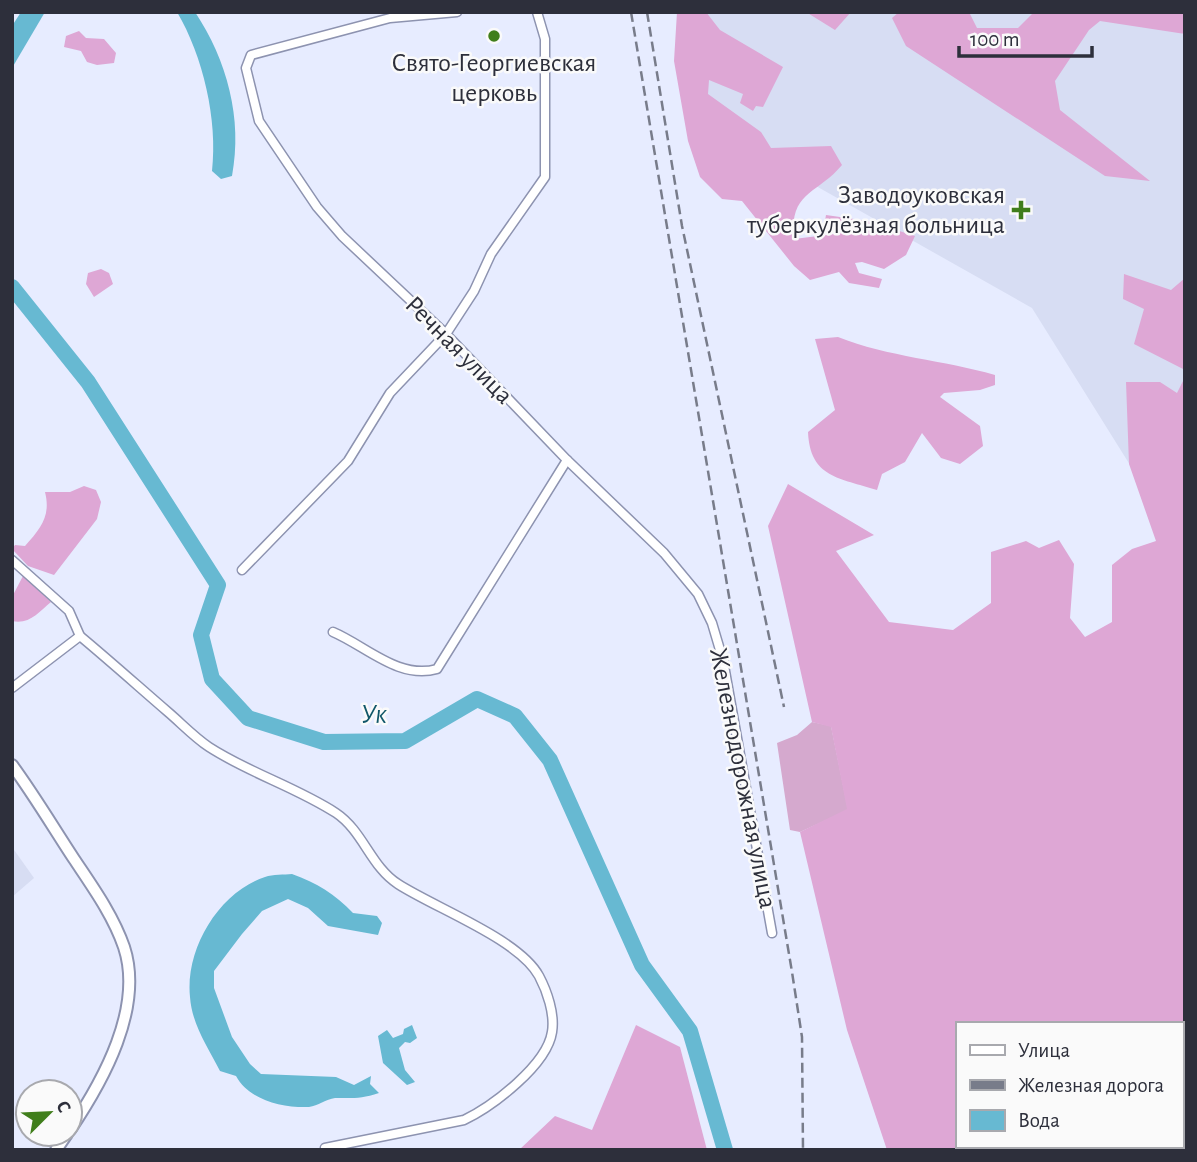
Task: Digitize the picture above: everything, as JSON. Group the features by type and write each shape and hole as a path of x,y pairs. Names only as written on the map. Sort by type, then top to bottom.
{"street":[{"path":"389,15 457,12"},
{"path":"242,570 348,461 390,393 446,334 474,291 491,254 545,177 545,39 537,12"},
{"name":"Речная улица","path":"389,15 251,55 246,68 259,121 290,172 342,236 446,334 567,460 664,553 698,594 712,623"},
{"path":"333,632 378,658 415,671 437,669 567,460"},
{"path":"12,560 69,611 80,636 208,746 337,814 356,832 379,867 396,883 505,944 532,963 540,977 552,1017 552,1033 544,1052 485,1110 464,1120 325,1148"},
{"name":"Железнодорожная улица","path":"712,623 723,660 772,933"},
{"path":"12,688 80,636"},
{"path":"12,765 105,906 125,948 129,991 120,1031 95,1093 84,1110"}],"shaded area":[{"path":"677,12 706,12 720,30 783,67 763,107 756,106 753,111 740,103 743,94 709,80 708,94 761,132 771,148 831,146 842,165 800,202 794,223 794,239 842,233 824,226 826,215 868,221 915,236 906,255 884,269 862,262 855,263 859,273 882,279 879,288 849,283 839,272 810,280 794,266 742,201 722,199 700,177 688,141 674,61"},
{"name":"Заводоуковская туберкулёзная больница","path":"699,12 1165,12 1185,37 1185,553 1032,308 685,112"},
{"path":"806,12 851,12 835,30"},
{"path":"899,12 969,12 977,28 1018,28 1034,12 1185,12 1185,34 1100,21 1089,30 1055,81 1060,110 1150,181 1105,176 906,46 892,18"},
{"path":"79,31 86,38 104,39 116,53 114,63 97,65 87,62 81,51 64,47 66,36"},
{"path":"101,269 109,273 113,284 94,297 86,284 88,273"},
{"path":"1124,274 1171,290 1185,278 1185,370 1134,344 1144,309 1123,299"},
{"path":"838,337 896,354 995,375 995,385 980,390 944,393 940,397 980,426 983,446 960,464 941,458 922,433 905,462 882,474 877,490 829,474 814,459 808,432 835,410 815,339"},
{"path":"1185,377 1185,1150 887,1150 847,1030 800,832 847,809 831,727 812,722 768,526 788,484 874,535 836,551 889,622 953,630 991,603 991,552 1026,541 1039,548 1059,540 1074,564 1070,618 1085,637 1112,622 1112,565 1132,549 1156,541 1129,464 1126,382 1160,382 1177,393"},
{"path":"84,486 96,490 101,502 97,519 54,575 28,566 12,549 15,545 25,546 40,527 47,508 45,492 70,492"},
{"path":"23,576 51,602 29,619 12,621 12,597"},
{"path":"812,722 831,726 848,810 800,832 790,830 777,743 797,735"},
{"path":"12,847 34,878 12,897"},
{"path":"636,1025 680,1047 707,1150 519,1150 555,1116 592,1130"}],"water":[{"path":"21,12 45,12 12,68 12,26"},
{"path":"177,12 195,12 224,70 234,112 235,155 232,176 221,179 212,171 213,131 206,89 194,48"},
{"path":"292,874 325,890 353,913 377,916 382,923 378,935 328,926 308,908 288,899 262,911 214,971 214,988 232,1037 250,1064 261,1074 336,1077 354,1085 371,1076 370,1084 379,1093 332,1099 309,1107 267,1101 249,1091 236,1076 220,1071 197,1026 191,1007 190,979 199,942 208,925 233,895 248,884 268,876"},
{"path":"412,1025 417,1038 410,1043 405,1042 399,1048 405,1070 415,1082 407,1085 383,1063 378,1036 387,1030 393,1038 403,1034 404,1029"}],"waterway":[{"name":"Ук","path":"12,287 88,382 218,585 201,635 212,679 248,718 324,742 405,741 477,699 515,716 550,760 642,965 690,1031 725,1150"}],"railway":[{"path":"631,12 802,1037 803,1150"},
{"path":"647,12 682,226 784,707"}],"place":[{"name":"Свято-Георгиевская церковь","path":"494,36"},
{"name":"Заводоуковская туберкулёзная больница","path":"1021,210"}]}
